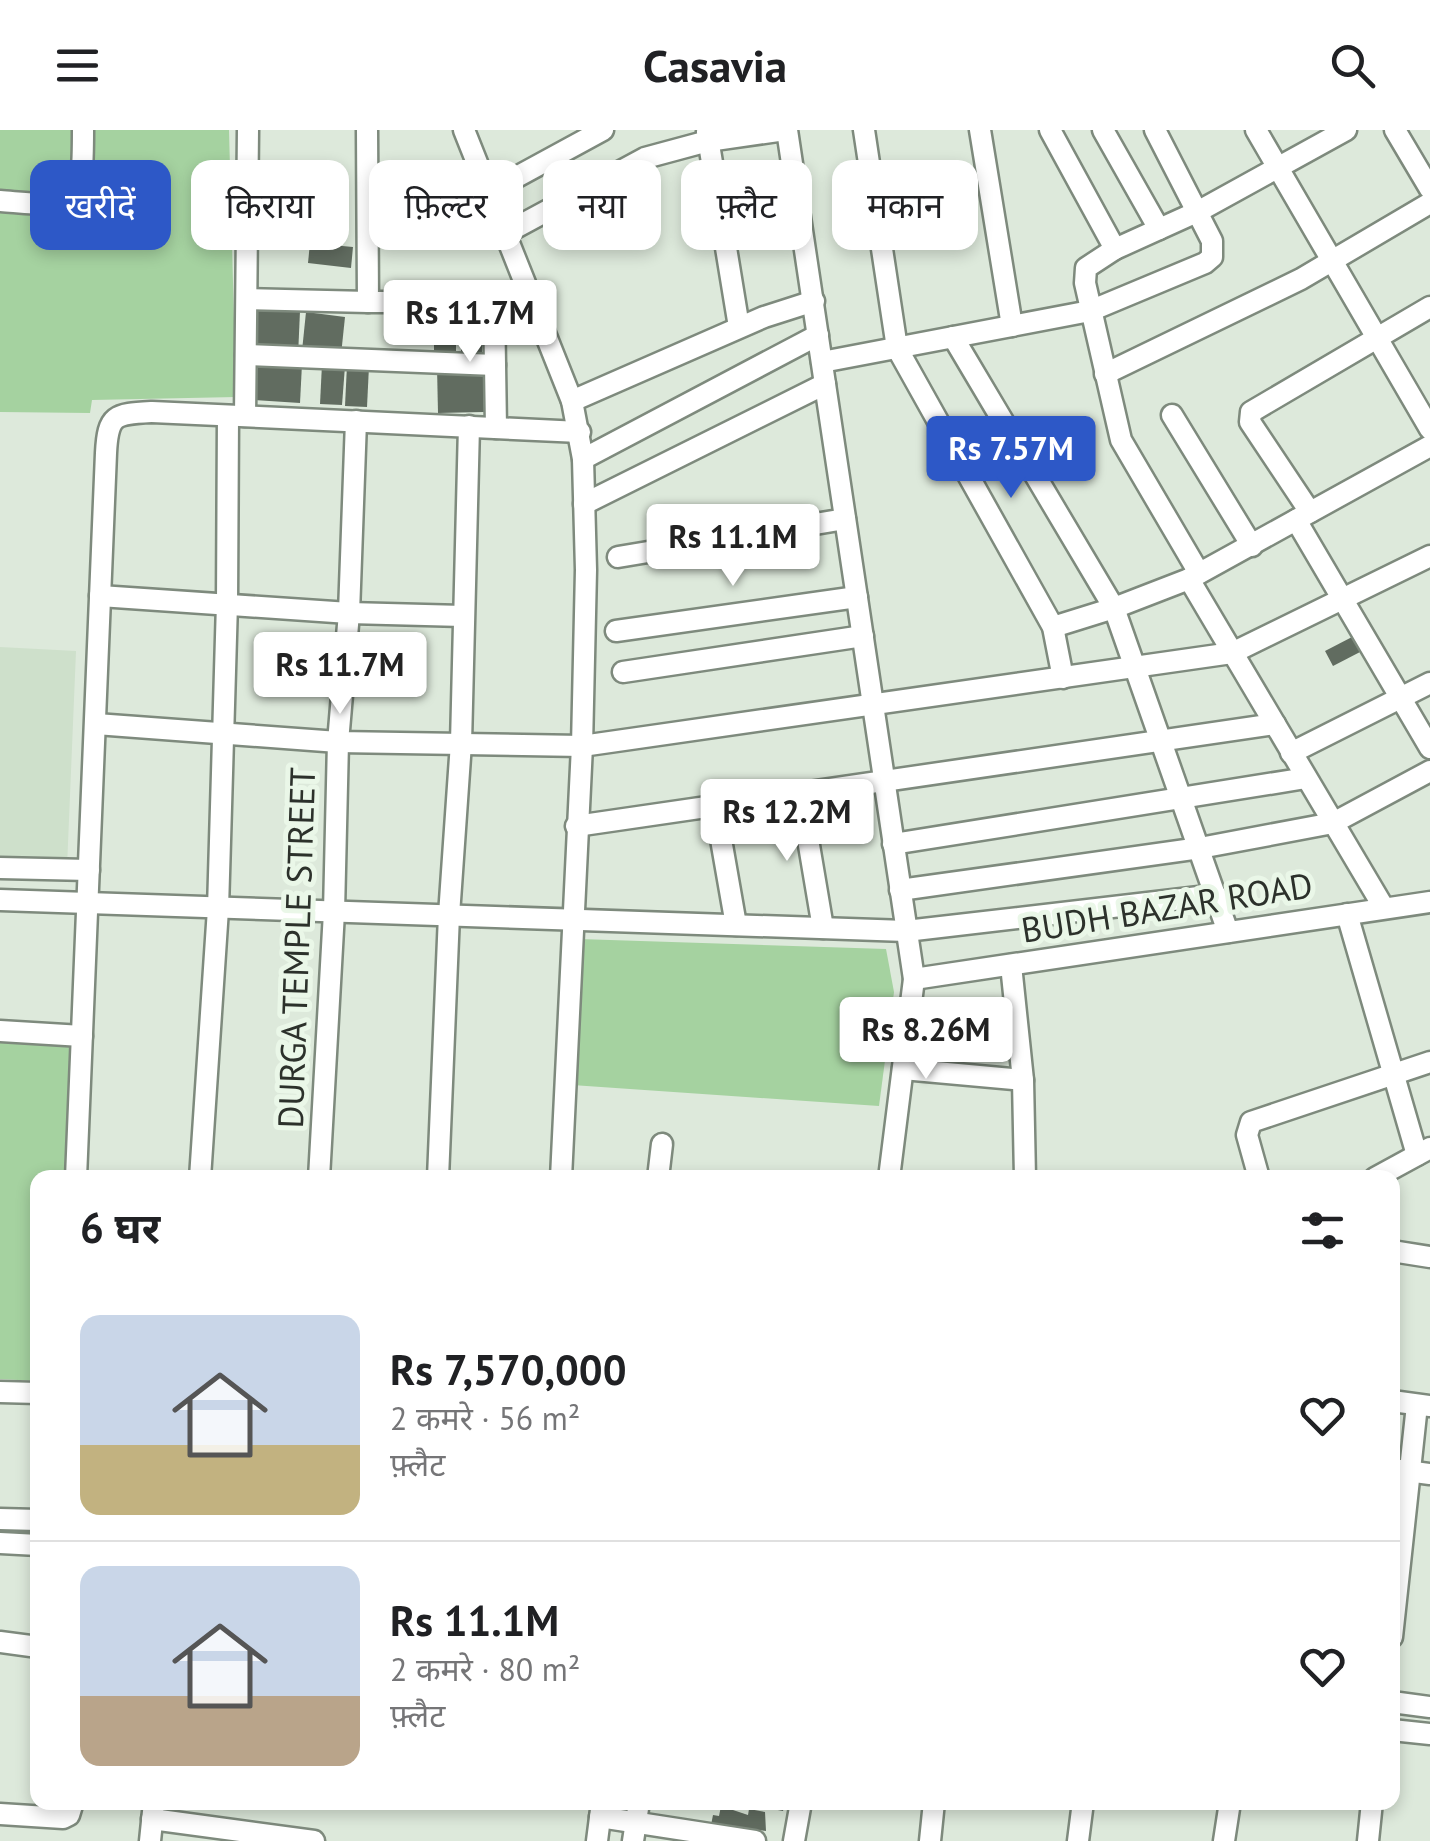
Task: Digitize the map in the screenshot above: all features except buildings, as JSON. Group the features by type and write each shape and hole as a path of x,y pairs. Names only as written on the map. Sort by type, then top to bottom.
{"street":[{"path":"0,201 53,206 68,204 76,198 82,186 83,130"},
{"path":"201,1170 218,909 220,733 236,416 246,355 248,130"},
{"path":"367,130 368,302"},
{"path":"523,174 602,130"},
{"path":"523,224 645,158 707,135 786,130 914,980 890,1170"},
{"path":"864,130 897,348 1052,627 1064,678"},
{"path":"980,130 1012,326"},
{"path":"1050,130 1115,250"},
{"path":"1103,130 1159,229"},
{"path":"822,362 1090,311 1205,263 1212,257 1212,240 1154,130"},
{"path":"1256,130 1430,429"},
{"path":"1395,130 1430,189"},
{"path":"1342,131 1199,211 1115,250 1086,268 1085,283 1121,440 1232,653 1384,908"},
{"path":"472,133 480,160"},
{"path":"707,135 739,327"},
{"path":"1105,374 1333,262 1430,203"},
{"path":"513,250 572,401 584,459 582,746 561,1170"},
{"path":"247,299 494,302 529,290"},
{"path":"572,401 739,327 814,301"},
{"path":"494,302 496,428"},
{"path":"1430,307 1253,410 1249,416 1343,599 1430,748"},
{"path":"584,459 818,335"},
{"path":"953,337 1114,608 1228,932"},
{"path":"246,355 495,365"},
{"path":"584,504 825,384"},
{"path":"76,1170 108,430 113,420 120,414 152,412 580,432"},
{"path":"1172,415 1252,546"},
{"name":"DURGA TEMPLE STREET","path":"318,1170 356,421"},
{"path":"438,1170 461,744 469,426"},
{"path":"1052,627 1114,608 1194,576 1430,446"},
{"path":"618,557 845,519"},
{"path":"96,724 338,742 582,746 1232,653 1430,556"},
{"path":"100,596 349,613 463,616"},
{"path":"616,631 857,596"},
{"path":"623,672 863,636"},
{"path":"1291,753 1430,683"},
{"path":"576,826 1274,724"},
{"path":"900,890 1200,848 1333,823 1430,771"},
{"path":"894,844 1306,778"},
{"path":"800,792 823,928"},
{"path":"715,805 736,925"},
{"path":"0,868 89,870"},
{"path":"0,900 906,930 1216,894"},
{"name":"BUDH BAZAR ROAD","path":"914,980 1430,902"},
{"path":"1346,914 1392,1074 1424,1151 1390,1170"},
{"path":"1011,965 1023,1080 1025,1170"},
{"path":"0,1030 82,1036"},
{"path":"1257,1170 1247,1136 1251,1122 1430,1062"},
{"path":"903,1069 1023,1080"},
{"path":"659,1170 662,1144"},
{"path":"1400,1252 1430,1257"},
{"path":"0,1392 30,1393"},
{"path":"1423,1406 1400,1470 1430,1474"},
{"path":"30,1520 2,1519 0,1546 30,1545"},
{"path":"0,1642 30,1646"},
{"path":"1400,1703 1430,1706"},
{"path":"1400,1731 1430,1734"},
{"path":"0,1814 64,1818 72,1810"},
{"path":"597,1841 601,1810 634,1832 755,1841"},
{"path":"794,1841 800,1810"},
{"path":"930,1841 933,1810"},
{"path":"1078,1841 1082,1810"},
{"path":"1224,1841 1229,1810"},
{"path":"1368,1841 1371,1810"},
{"path":"152,1821 314,1841"}],"shaded area":[{"path":"0,647 76,651 67,867 0,864"}],"green space":[{"path":"0,130 229,130 230,160 191,160 191,250 232,250 236,397 92,400 90,413 0,412"},
{"path":"579,939 886,949 894,992 879,1106 572,1085"},
{"path":"0,1031 82,1036 72,1170 30,1170 30,1381 0,1379"}]}
